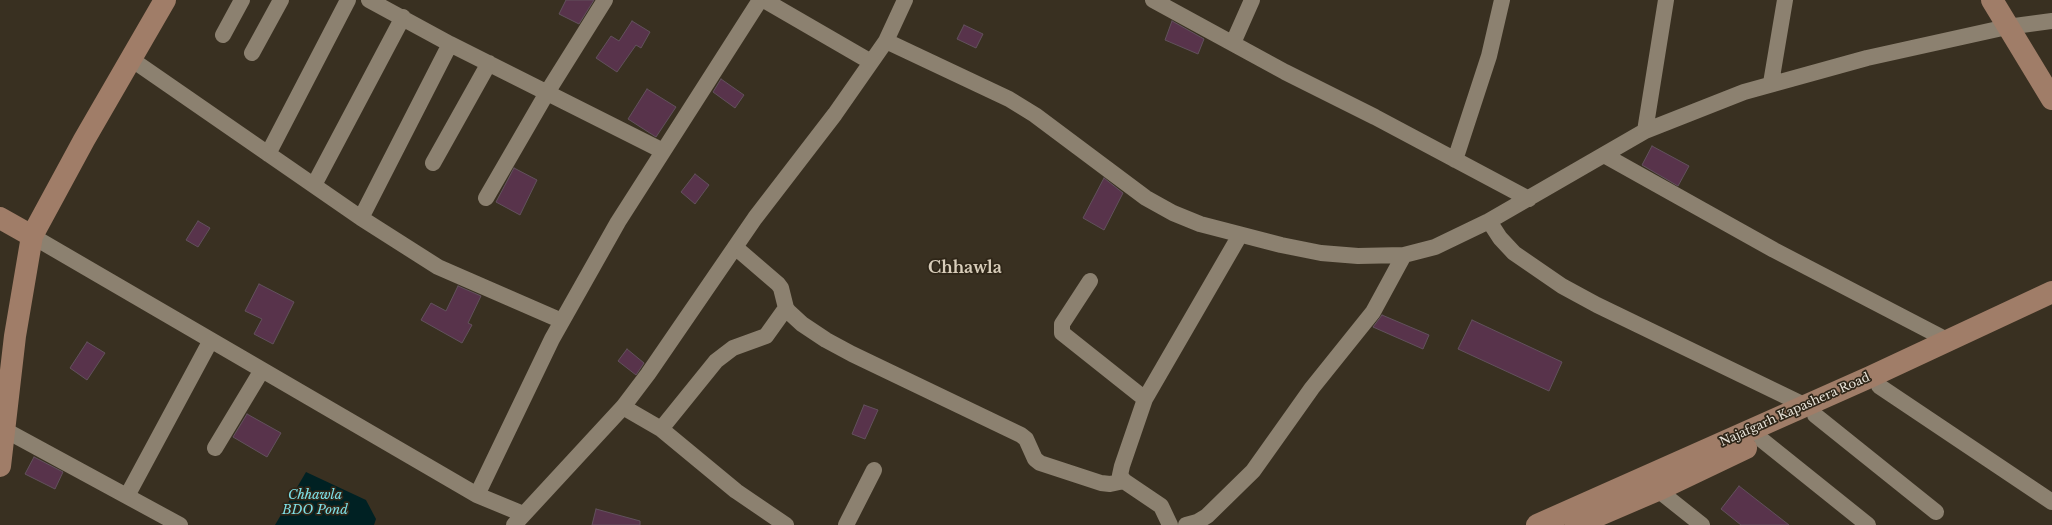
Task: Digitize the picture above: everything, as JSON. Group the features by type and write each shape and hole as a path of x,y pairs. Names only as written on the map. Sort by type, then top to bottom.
{"main road":[{"path":"0,466 16,328 32,236 165,0"},
{"path":"1992,0 2052,99"},
{"path":"0,218 32,236"},
{"name":"Najafgarh Kapashera Road","path":"1537,525 1809,410 1947,340 2052,292"},
{"path":"1583,524 1762,440 1809,410 1879,386 2052,306"}],"street":[{"path":"223,35 242,0"},
{"path":"252,53 281,0"},
{"path":"268,154 348,0"},
{"path":"369,0 403,17 450,44 548,91 663,151"},
{"path":"486,198 548,91 605,0"},
{"path":"477,496 562,321 618,222 760,0"},
{"path":"764,0 871,62"},
{"path":"32,236 477,496 519,519 623,407 668,346 735,247 886,41 905,0"},
{"path":"1153,0 1285,72 1375,117 1529,199"},
{"path":"1233,43 1252,0"},
{"path":"1454,160 1487,63 1502,0"},
{"path":"1645,131 1666,0"},
{"path":"1771,83 1785,0"},
{"path":"314,185 403,17"},
{"path":"886,41 1009,99 1035,115 1146,198 1173,213 1200,224 1240,235 1321,253 1358,256 1404,255 1435,247 1489,221 1529,199 1645,131 1716,101 1771,83 1867,58 2007,27 2052,21"},
{"path":"361,218 450,44"},
{"path":"131,59 361,218 451,274 562,321"},
{"path":"433,163 489,63"},
{"path":"1604,155 1774,250 1947,340"},
{"path":"1489,221 1500,238 1514,252 1562,286 1597,305 1809,410 1936,512"},
{"path":"1170,525 1161,506 1124,481 1120,475 1122,466 1145,399 1240,235"},
{"path":"735,247 782,288 786,308 802,324 852,354 1021,435 1026,439 1031,453 1040,463 1101,483 1110,484 1124,481"},
{"path":"1186,525 1197,522 1207,516 1253,471 1312,388 1373,312 1404,255"},
{"path":"1090,282 1062,324 1062,333 1145,399"},
{"path":"661,429 716,361 733,348 766,336 786,308"},
{"path":"127,496 211,340"},
{"path":"215,448 262,370"},
{"path":"1879,386 2052,502"},
{"path":"623,407 661,429 736,491 786,525"},
{"path":"5,430 180,525"},
{"path":"1762,440 1868,525"},
{"path":"846,525 874,470"},
{"path":"1658,490 1702,525"}],"water":[{"name":"Chhawla BDO Pond","path":"306,472 366,500 376,519 374,525 275,525"}],"building":[{"path":"566,0 594,0 579,24 559,14"},
{"path":"632,21 650,32 641,48 636,45 617,72 596,58 611,36 619,41"},
{"path":"1172,21 1204,39 1198,54 1165,40"},
{"path":"964,25 983,34 976,48 957,39"},
{"path":"721,79 744,95 735,108 713,92"},
{"path":"647,89 676,107 656,137 628,119"},
{"path":"1652,146 1689,166 1678,186 1642,165"},
{"path":"514,168 537,180 520,215 496,202"},
{"path":"695,174 709,185 695,204 681,192"},
{"path":"1104,178 1123,193 1104,230 1083,218"},
{"path":"198,221 210,228 198,247 186,240"},
{"path":"259,284 294,302 273,344 254,334 262,319 245,311"},
{"path":"458,286 481,296 468,323 472,325 462,343 421,320 431,303 446,311"},
{"path":"1382,315 1429,335 1423,349 1373,327"},
{"path":"1472,320 1562,362 1549,391 1458,349"},
{"path":"87,342 105,353 87,380 70,368"},
{"path":"627,349 644,363 636,375 618,361"},
{"path":"864,405 878,410 865,439 852,434"},
{"path":"247,414 281,433 267,457 233,437"},
{"path":"34,457 63,472 55,489 25,474"},
{"path":"1739,486 1789,525 1741,525 1721,509"},
{"path":"596,509 640,521 640,525 592,525"}],"district":[{"name":"Chhawla","path":"965,268"}]}
